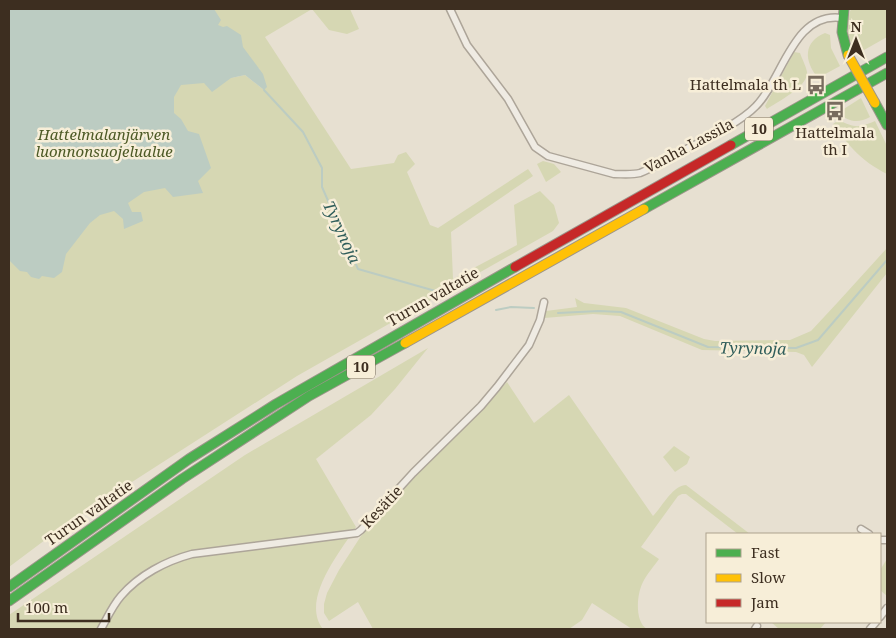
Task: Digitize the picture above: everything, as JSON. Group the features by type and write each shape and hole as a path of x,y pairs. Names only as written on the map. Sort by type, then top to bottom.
{"main road":[{"path":"843,14 842,38 848,55 887,125"},
{"name":"Turun valtatie","path":"9,585 189,459 276,404 887,57"},
{"name":"Turun valtatie","path":"9,601 182,479 309,396 887,73"}],"street":[{"name":"Vanha Lassila","path":"450,9 467,45 508,99 535,147 548,156 614,174 641,172 744,116 762,98 806,29 824,18 843,14"},
{"name":"Kesätie","path":"101,629 120,597 130,586 176,558 192,554 357,533 413,472 481,406 497,387 529,344 540,320 544,302"},
{"path":"861,529 867,533"}],"green space":[{"path":"9,9 312,9 265,37 351,169 394,163 398,155 406,152 415,164 407,172 430,225 438,228 528,169 533,176 451,232 453,279 517,245 514,205 540,191 554,205 559,223 553,231 297,376 90,509 9,567","holes":["259,68 264,90 245,75 231,78"]},
{"path":"312,9 350,9 359,29 347,34 329,30"},
{"path":"851,9 887,9 887,37 857,54 847,27"},
{"path":"825,33 830,35 831,48 840,66 818,78 810,65 808,52 813,41"},
{"path":"794,52 800,53 807,72 806,77 798,88 767,109 765,106"},
{"path":"861,98 870,117 854,121 842,116 839,112"},
{"path":"839,120 849,125 857,126 875,121 887,146 887,174 870,164 851,147 833,124"},
{"path":"543,161 554,164 561,172 546,182 537,164"},
{"path":"887,248 887,273 812,367 804,355 796,352 702,350 620,316 593,314 544,318 546,311 577,307 575,298 584,303 626,308 704,339 715,341 790,340 811,331"},
{"path":"428,348 371,415 316,459 356,527 332,563 319,591 316,604 317,617 323,629 9,629 9,615 245,455"},
{"path":"507,382 534,423 569,395 653,516 672,492 686,485 749,533 737,533 686,494 678,496 641,547 659,559 645,579 639,593 638,614 647,629 632,629 592,603 582,620 569,629 373,629 358,602 329,621 324,613 324,604 327,593 339,570 361,536 424,467"},
{"path":"674,446 690,457 687,464 675,472 663,457"},
{"path":"887,559 887,596 881,591 881,568"},
{"path":"772,623 825,623 820,629 779,629"}],"shaded area":[{"name":"Hattelmalanjärven luonnonsuojelualue","path":"9,9 214,9 221,20 218,25 227,26 241,35 243,47 263,74 267,87 264,90 245,75 231,78 212,92 204,83 181,85 174,97 174,113 181,119 188,131 199,134 211,168 198,181 203,193 173,197 165,188 144,192 128,203 132,212 141,212 143,221 124,229 123,219 114,211 100,215 90,223 66,254 62,272 54,278 42,276 39,279 31,277 27,272 20,271 9,260"}],"waterway":[{"name":"Tyrynoja","path":"264,90 303,132 322,168 322,187 358,269 439,292 476,270 477,272"},
{"name":"Tyrynoja","path":"558,313 621,312 708,347 796,348 818,340 887,260"},
{"path":"496,310 511,307 534,308"}],"traffic: fast":[{"path":"844,9 842,32 848,55"},
{"path":"731,145 887,57"},
{"path":"644,209 887,73"},
{"path":"875,103 887,125"},
{"path":"9,587 189,459 276,404 515,267"},
{"path":"9,601 182,479 309,396 405,343"}],"traffic: slow":[{"path":"848,55 875,103"},
{"path":"405,343 644,209"}],"traffic: jam":[{"path":"515,267 731,145"}],"place":[{"name":"Hattelmala th L","path":"816,85"},
{"name":"Hattelmala th I","path":"835,111"}]}
